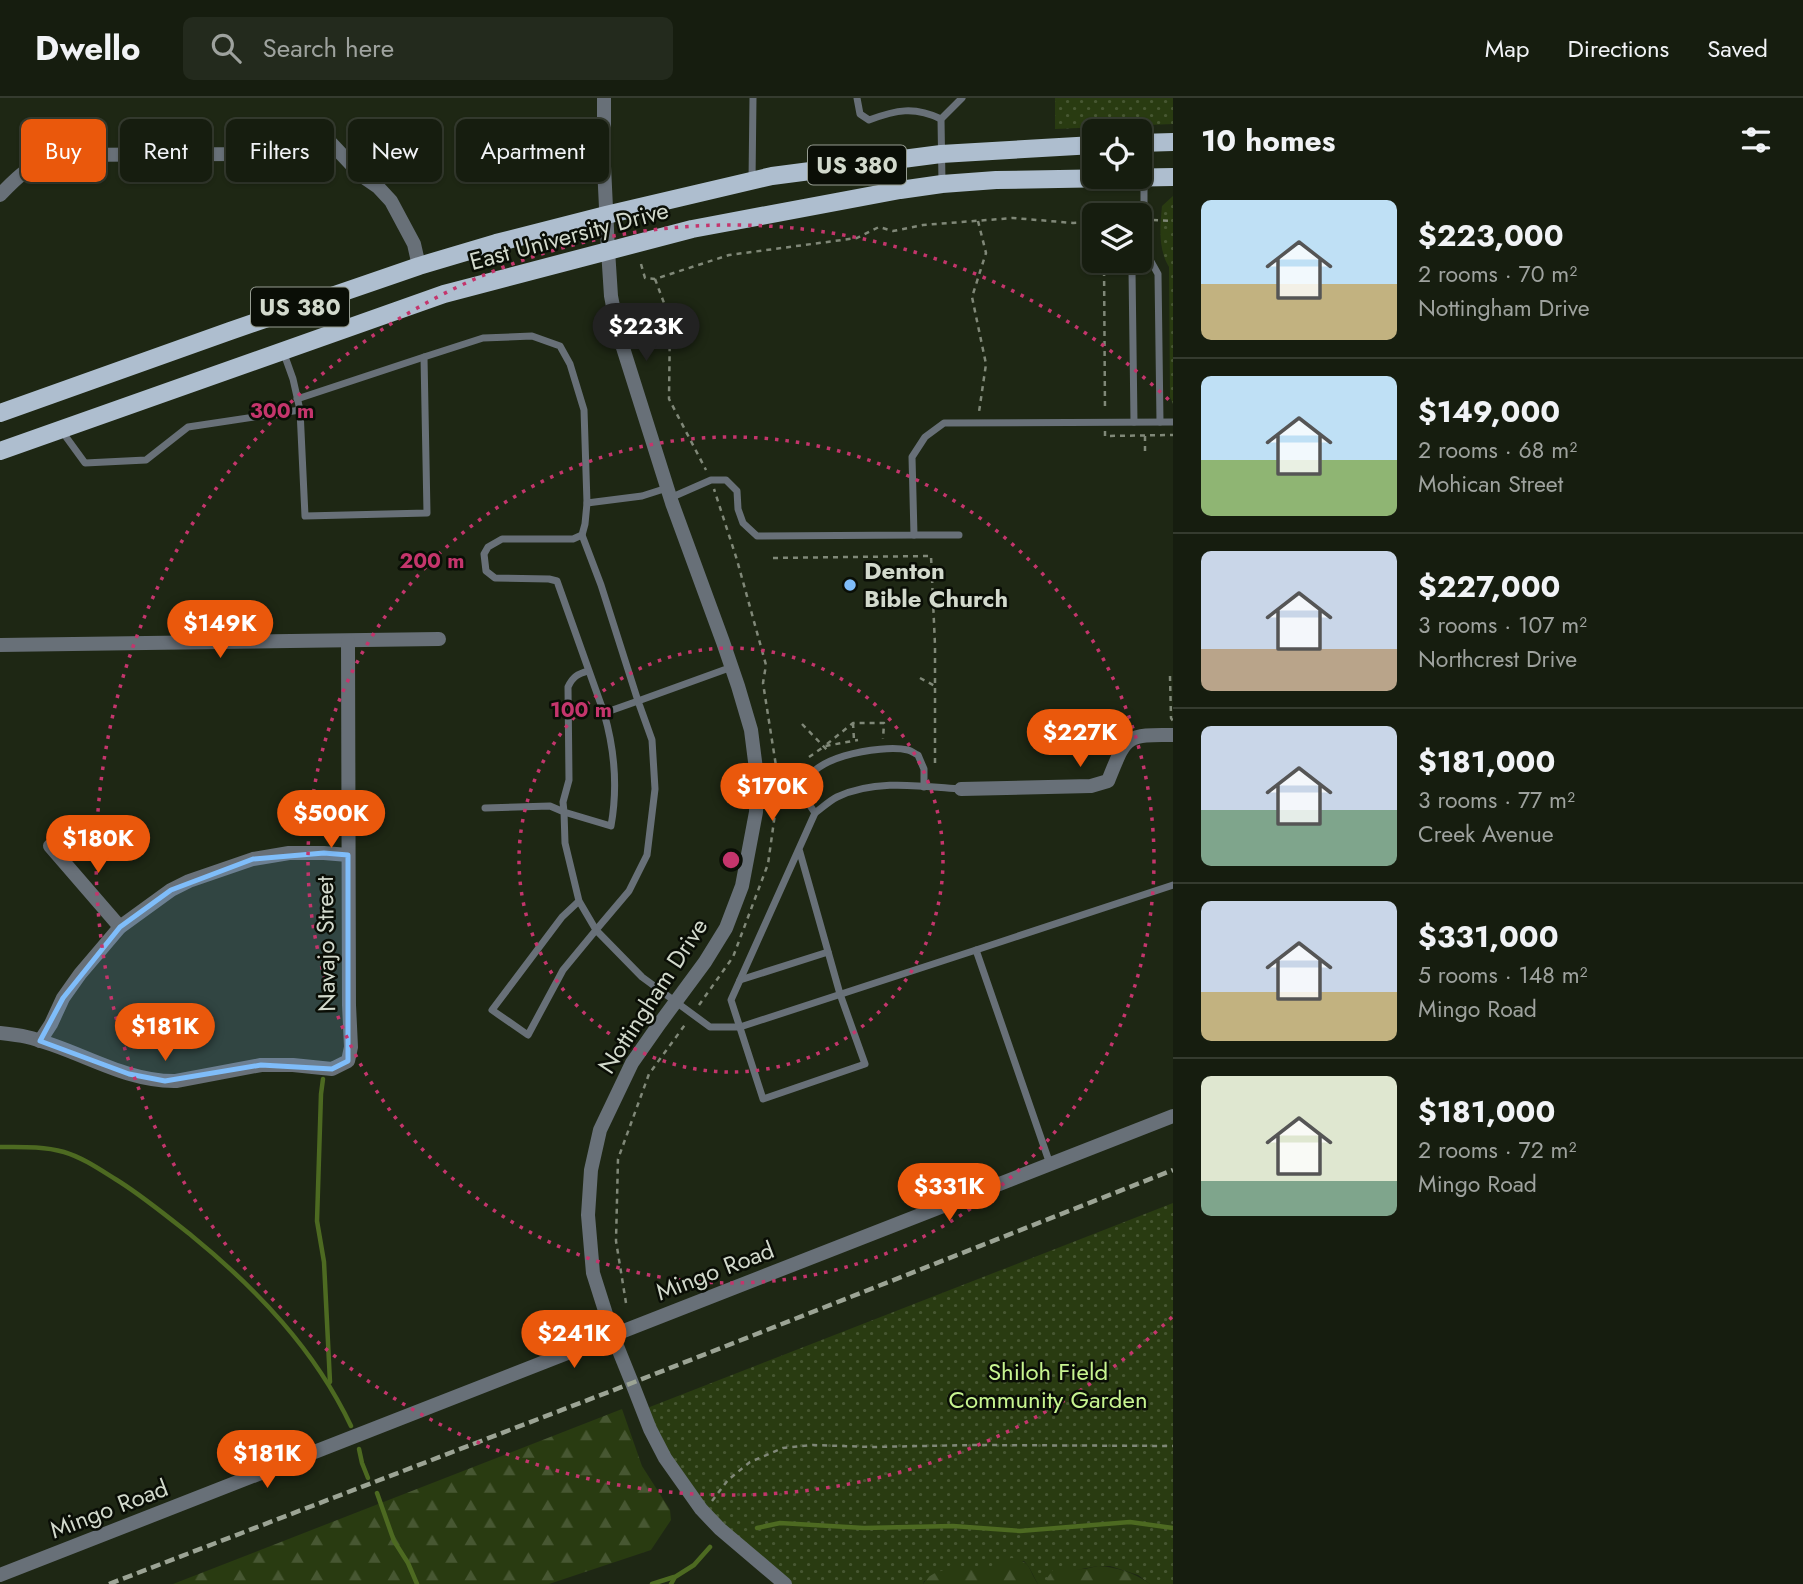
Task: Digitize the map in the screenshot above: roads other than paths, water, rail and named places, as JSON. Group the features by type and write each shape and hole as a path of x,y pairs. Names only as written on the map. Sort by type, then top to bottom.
{"main road":[{"path":"1152,143 1173,142"},
{"name":"East University Drive","path":"0,414 419,266 606,215 772,176 941,154 1082,146"},
{"name":"East University Drive","path":"1152,177 1173,177"},
{"name":"East University Drive","path":"0,451 444,294 608,250 704,226 888,192 996,180 1082,178"}],"street":[{"name":"Nottingham Drive","path":"604,98 608,250 611,296 618,332 668,493 732,667 751,730 757,777 756,812 742,886 726,928 705,962 632,1063 600,1130 591,1170 588,1215 593,1273 613,1335 657,1444 672,1469 720,1529 785,1584"},
{"path":"0,195 28,167 58,155 237,154 261,149 298,127 314,125 362,176 378,187 391,201 414,244 419,266"},
{"path":"0,645 439,639"},
{"name":"Navajo Street","path":"40,1041 129,1074 165,1081 261,1065 332,1069 348,1061 352,1047 349,1005 348,641"},
{"path":"961,789 1091,786 1108,781 1125,743 1141,734 1173,735"},
{"path":"50,846 120,927"},
{"path":"0,1033 26,1036 40,1041 62,998 120,927 189,881 253,859 289,853 348,855"},
{"name":"Mingo Road","path":"0,1575 1173,1116"}],"lane":[{"path":"752,181 753,98"},
{"path":"857,98 860,114 869,120 906,109 928,113 941,119"},
{"path":"942,184 941,119 962,98"},
{"path":"1152,264 1157,274 1160,422"},
{"path":"1132,273 1134,422"},
{"path":"297,399 483,338 532,336 560,345 570,364 584,410 587,503 582,535 652,740 655,789 648,855 629,891 563,970 528,1035 492,1010 562,917 579,901"},
{"path":"283,351 300,410 305,516 427,513 424,357"},
{"path":"61,430 85,463 146,460 188,427 300,410"},
{"path":"914,535 912,457 925,437 944,423 1173,422"},
{"path":"587,503 668,493 711,480 726,480 737,491 738,509 743,523 757,537 959,535"},
{"path":"485,808 550,806 611,826 615,802 614,752 604,713 557,581 495,578 486,570 484,554 488,547 502,539 573,538 582,535"},
{"path":"604,713 732,667"},
{"path":"588,671 577,675 568,687 569,780 563,802 565,842 579,901 596,930 642,977 710,1027 740,1027 1173,885"},
{"path":"815,813 804,796 806,780 819,767 843,755 882,749 909,750 918,755 924,769 924,787"},
{"path":"799,849 840,994 865,1064 764,1099 731,1000 815,813 836,798 864,788 894,785 961,789"},
{"path":"976,950 1050,1164"},
{"path":"740,980 828,952"}],"waterway":[{"path":"323,1079 317,1221 324,1262 330,1382"},
{"path":"0,1147 48,1149 79,1158 129,1188 174,1222 239,1277 282,1322 320,1372 351,1426"},
{"path":"359,1449 368,1478"},
{"path":"377,1493 394,1541 417,1584"},
{"path":"757,1528 780,1523 864,1528 953,1526 1020,1531 1130,1522 1173,1528"},
{"path":"671,1584 675,1577 694,1565 710,1547"},
{"path":"652,1584 674,1577"}],"railway":[{"path":"109,1584 632,1383 1173,1170"}],"place":[{"name":"Denton Bible Church","path":"850,585"}],"park label":[{"name":"Shiloh Field Community Garden","path":"1048,1386"}]}
